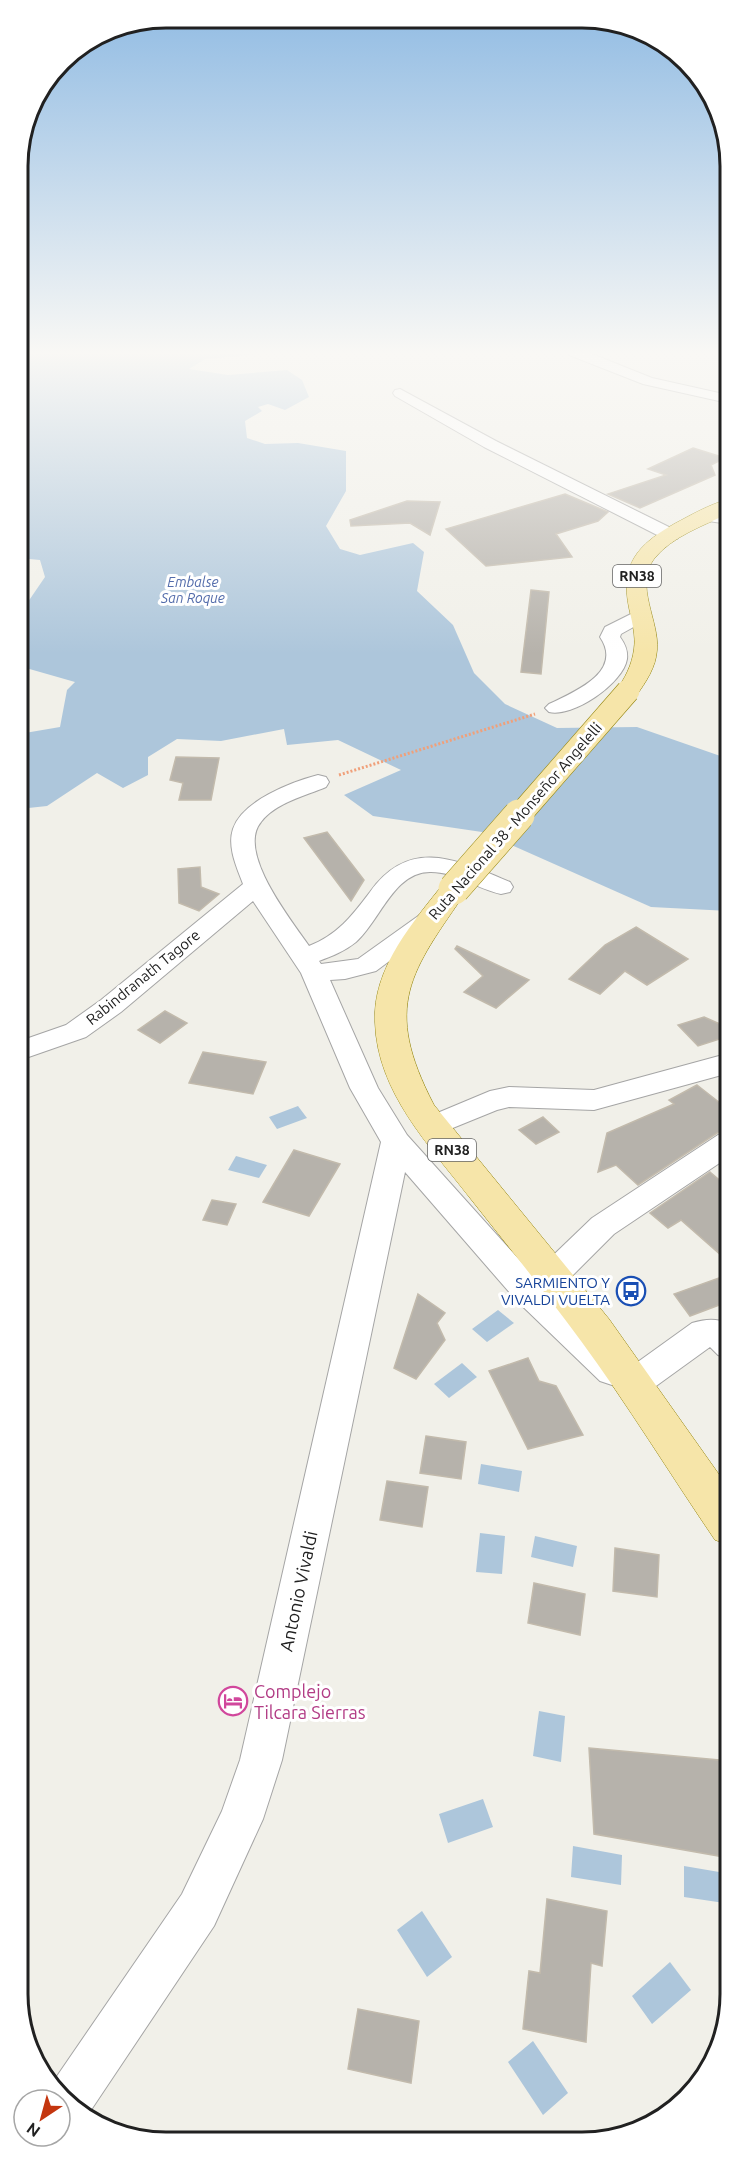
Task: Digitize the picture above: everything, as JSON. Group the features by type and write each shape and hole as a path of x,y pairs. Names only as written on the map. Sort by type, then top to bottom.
{"main road":[{"name":"RN38","path":"641,615 637,585 638,569 648,553 671,535 718,518"},
{"name":"Ruta Nacional 38 - Monseñor Angelelli","path":"641,615 646,645 645,656 639,673 628,691 430,919 404,960 396,983 390,1021 394,1055 409,1090 433,1126 553,1275 641,1396 720,1511"}],"street":[{"path":"509,453 671,535"},
{"path":"556,708 583,695 612,672 617,649 610,637 612,631 641,615"},
{"path":"318,782 265,805 251,818 244,830 246,862 256,885 309,965 364,1088 396,1142 528,1291 641,1396 704,1333 720,1336"},
{"path":"309,965 357,926 392,879 404,869 423,865 442,866 501,887"},
{"name":"Rabindranath Tagore","path":"29,1048 76,1030 111,1006 256,885"},
{"path":"309,965 345,970 367,965 430,919"},
{"path":"433,1126 490,1101 509,1097 594,1100 719,1066"},
{"name":"Antonio Vivaldi","path":"73,2094 198,1910 241,1819 261,1760 396,1142"},
{"path":"553,1275 603,1226 720,1148"}],"path":[{"path":"318,782 556,708"}],"water":[{"name":"Embalse San Roque","path":"29,453 346,453 346,491 326,526 340,549 360,555 413,543 424,552 417,591 453,625 474,673 505,704 557,728 637,727 720,756 720,911 651,907 482,832 373,816 344,795 401,770 338,740 287,745 284,729 221,741 177,739 148,757 148,775 123,788 97,773 47,806 29,808 29,732 60,727 67,690 75,682 29,669 29,601 45,577 40,560 29,559"},
{"path":"298,1106 307,1118 277,1129 269,1117"},
{"path":"236,1156 267,1165 259,1178 228,1170"},
{"path":"498,1310 514,1323 487,1342 472,1329"},
{"path":"462,1363 477,1377 449,1398 434,1384"},
{"path":"481,1464 522,1471 519,1492 478,1484"},
{"path":"480,1533 505,1536 502,1574 476,1572"},
{"path":"535,1536 577,1546 573,1567 531,1557"},
{"path":"539,1711 565,1716 561,1762 533,1756"},
{"path":"483,1799 493,1827 448,1843 439,1814"},
{"path":"573,1846 622,1855 621,1885 571,1877"},
{"path":"684,1866 720,1872 720,1902 684,1897"},
{"path":"422,1911 452,1957 427,1977 397,1930"},
{"path":"670,1962 691,1990 652,2024 632,1996"},
{"path":"533,2041 568,2093 543,2115 508,2062"}],"building":[{"path":"683,453 708,453 720,456 720,460 711,465 715,475 640,508 608,494 666,475 648,469"},
{"path":"565,494 608,512 598,521 556,534 572,557 486,566 446,529"},
{"path":"407,501 440,502 430,535 410,523 351,526 350,520"},
{"path":"531,590 549,592 541,674 521,672"},
{"path":"176,757 219,758 211,800 179,800 183,783 170,780"},
{"path":"327,832 364,880 351,901 304,838"},
{"path":"200,867 201,887 219,894 199,911 179,903 178,869"},
{"path":"636,927 688,959 647,985 625,971 600,994 569,979 605,945"},
{"path":"457,946 529,980 496,1008 464,992 483,976 455,949"},
{"path":"165,1011 187,1023 160,1043 138,1030"},
{"path":"704,1017 720,1024 720,1039 698,1046 678,1025"},
{"path":"203,1052 266,1062 253,1094 189,1083"},
{"path":"697,1085 720,1103 720,1132 638,1185 616,1165 598,1172 607,1133 674,1104 669,1100"},
{"path":"543,1117 559,1132 536,1144 519,1130"},
{"path":"294,1150 340,1164 309,1216 263,1202"},
{"path":"710,1172 720,1180 720,1254 681,1220 668,1228 650,1213"},
{"path":"212,1200 236,1204 227,1225 203,1220"},
{"path":"720,1278 720,1305 690,1316 674,1294"},
{"path":"418,1294 445,1313 437,1323 445,1340 416,1379 394,1368"},
{"path":"528,1358 539,1381 556,1386 583,1435 528,1449 489,1371"},
{"path":"426,1436 466,1442 461,1479 420,1473"},
{"path":"387,1481 428,1487 422,1527 380,1520"},
{"path":"615,1548 659,1555 657,1597 613,1591"},
{"path":"534,1583 585,1594 580,1635 528,1623"},
{"path":"589,1748 720,1760 720,1856 594,1834"},
{"path":"547,1899 607,1911 602,1966 591,1963 586,2042 523,2029 529,1971 540,1973"},
{"path":"358,2009 419,2021 411,2083 348,2069"}],"place":[{"name":"SARMIENTO Y VIVALDI VUELTA","path":"631,1291"},
{"name":"Complejo Tilcara Sierras","path":"233,1701"}]}
